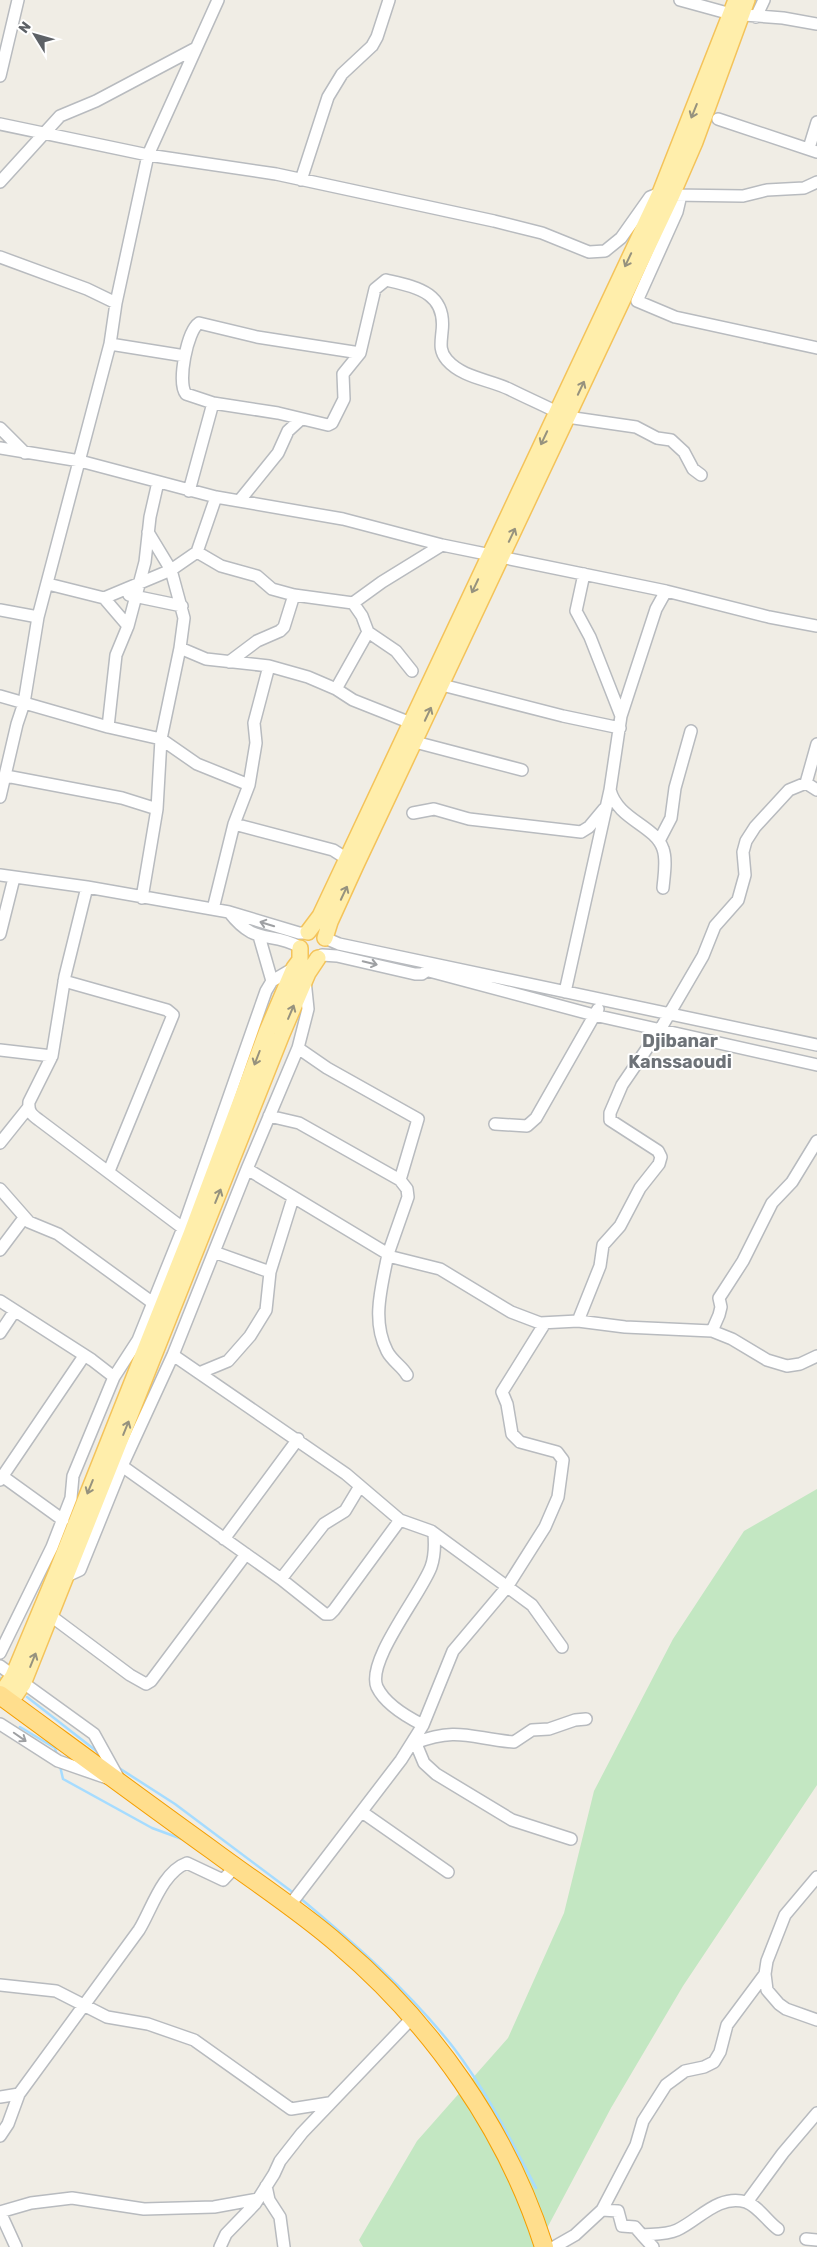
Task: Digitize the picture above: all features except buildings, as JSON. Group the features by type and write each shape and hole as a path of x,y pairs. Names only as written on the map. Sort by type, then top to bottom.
{"highway":[{"path":"3,1698 290,1905 371,1973 413,2017 456,2072 491,2128 518,2179 544,2247"}],"main road":[{"path":"562,414 631,297 747,0"},
{"path":"3,1698 18,1680 51,1616 62,1574 187,1231 275,1033 305,980 327,947 325,938 352,861 411,723 496,555 562,414 671,195"},
{"path":"18,1680 62,1574 275,1033 294,968 300,960 300,940 320,916 352,861 414,742 442,685 496,555"},
{"path":"307,932 318,932 325,938"},
{"path":"300,948 309,958 320,956"}],"street":[{"path":"0,76 18,0"},
{"path":"0,797 16,724 24,703 38,617 110,344 116,303 148,155 218,0"},
{"path":"301,180 331,90 342,74 372,46 377,37 389,0"},
{"path":"680,0 817,24"},
{"path":"741,12 764,0"},
{"path":"0,182 60,116 96,102 196,48"},
{"path":"718,119 813,150 817,122"},
{"path":"0,124 148,155 301,180 494,221 542,233 589,252 605,251 621,238 650,198 671,195 743,196 767,190 804,188 817,182"},
{"path":"0,257 88,289 116,303"},
{"path":"360,353 257,338 199,323 192,330 185,356 182,390 186,394 213,403 278,413 300,420 328,425 332,424 344,399 343,374 360,353 375,289 379,283 386,280 416,287 426,292 436,302 441,315 442,352 455,368 465,374 508,389 562,414 636,427 657,438 671,440 684,452 693,469 701,475"},
{"path":"631,297 675,317 817,348"},
{"path":"110,344 185,356"},
{"path":"189,491 213,403"},
{"path":"240,500 278,453 288,432 300,420"},
{"path":"0,428 25,453"},
{"path":"0,448 80,461 216,498 240,500 343,519 442,545 666,591 770,618 817,626"},
{"path":"108,727 116,655 128,626 136,596 158,482"},
{"path":"104,598 139,581 171,570 197,552 216,498"},
{"path":"142,898 157,809 161,739 180,648 184,618 171,570 148,532"},
{"path":"197,552 221,566 257,576 272,589 294,595 353,603 382,582 442,545"},
{"path":"584,574 576,611 590,637 620,722"},
{"path":"48,584 104,598 128,626"},
{"path":"565,992 610,790 620,722 656,609 666,591"},
{"path":"115,592 182,606"},
{"path":"229,662 256,641 280,631 284,627 294,595"},
{"path":"353,603 362,616 368,632 396,651 412,671"},
{"path":"0,610 38,617"},
{"path":"336,689 368,632"},
{"path":"180,648 206,660 269,666 308,677 336,689 353,700 411,723"},
{"path":"213,910 234,824 249,785 256,743 254,723 269,666"},
{"path":"442,685 563,716 620,722"},
{"path":"0,696 108,727 161,739 197,764 249,785"},
{"path":"659,841 672,818 675,788 690,731"},
{"path":"414,742 522,770"},
{"path":"806,783 817,744"},
{"path":"6,776 122,798 157,809"},
{"path":"806,783 817,790"},
{"path":"578,1321 600,1266 603,1245 620,1226 640,1188 659,1164 661,1157 658,1151 610,1120 609,1116 622,1085 661,1028 703,956 715,926 738,900 744,875 743,852 746,841 755,827 789,790 806,783"},
{"path":"610,790 617,807 659,841 664,850 663,888"},
{"path":"413,813 434,808 470,819 581,832 589,827 605,808"},
{"path":"234,824 333,850 352,861"},
{"path":"0,875 87,887 229,912 299,933 307,932"},
{"path":"0,934 14,878"},
{"path":"0,1144 28,1108 29,1102 52,1056 64,982 87,887"},
{"path":"229,912 242,928 259,936 291,942 300,948"},
{"path":"259,936 272,981"},
{"path":"325,938 339,944 437,963 602,1001 817,1045"},
{"path":"320,956 336,956 415,974 428,972 594,1015 661,1028 817,1065"},
{"path":"428,972 437,963"},
{"path":"0,1653 52,1547 71,1498 72,1476 114,1377 138,1340 152,1303 187,1231 257,1012 272,981 294,968"},
{"path":"62,1574 80,1570 122,1466 173,1355 246,1169 298,1048 308,1009 305,980"},
{"path":"64,982 167,1010 173,1015 109,1170"},
{"path":"495,1124 527,1126 536,1118 602,1001"},
{"path":"298,1048 327,1068 418,1119 400,1180"},
{"path":"0,1050 52,1056"},
{"path":"28,1108 31,1114 109,1170 187,1231"},
{"path":"269,1116 298,1123 400,1180 407,1189 408,1197 388,1254 379,1301 379,1326 386,1349 407,1375"},
{"path":"712,1332 721,1307 719,1298 743,1261 772,1203 792,1182 817,1141"},
{"path":"806,1159 817,1166"},
{"path":"246,1169 392,1257 440,1269 511,1312 532,1321 545,1323 578,1321 624,1327 712,1332 732,1339 767,1360 787,1366 800,1364 817,1356"},
{"path":"0,1189 12,1200 24,1218 29,1222 58,1234 152,1303"},
{"path":"199,1373 228,1361 250,1336 266,1310 270,1272 293,1198"},
{"path":"0,1250 24,1218"},
{"path":"214,1252 270,1272"},
{"path":"0,1301 114,1377"},
{"path":"0,1333 14,1312"},
{"path":"290,1905 415,1741 453,1652 507,1587 545,1527 558,1496 564,1464 560,1455 553,1450 520,1442 512,1434 507,1404 502,1392 545,1323"},
{"path":"173,1355 298,1439 360,1486 400,1520 427,1528 532,1604 562,1647"},
{"path":"63,1520 1,1478 84,1356"},
{"path":"224,1538 298,1439"},
{"path":"122,1466 281,1579 325,1614 330,1614 400,1520"},
{"path":"281,1579 324,1524 345,1511 360,1486"},
{"path":"423,1725 397,1709 381,1692 377,1686 376,1668 395,1628 416,1596 431,1566 436,1550 434,1534"},
{"path":"51,1616 130,1675 146,1684 246,1554"},
{"path":"0,1666 94,1734 121,1782"},
{"path":"415,1741 432,1736 468,1734 514,1742 532,1730 549,1728 575,1720 586,1720"},
{"path":"0,1724 58,1761 79,1770 121,1782"},
{"path":"415,1741 424,1763 444,1779 512,1820 572,1839"},
{"path":"362,1812 448,1872"},
{"path":"0,2136 8,2124 19,2094 139,1930 151,1903 181,1865 191,1864 223,1880 235,1867"},
{"path":"817,1877 785,1915 767,1961 765,1974 767,1990 779,2004 786,2009 817,2020"},
{"path":"554,2247 575,2234 602,2210 636,2145 642,2124 666,2085 685,2071 704,2067 714,2062 720,2052 727,2025 765,1974"},
{"path":"0,1985 50,1989 84,2003 113,2019 142,2022 194,2040 291,2109 329,2103"},
{"path":"220,2247 226,2234 258,2199 283,2156 329,2103 413,2017"},
{"path":"0,2097 19,2094"},
{"path":"747,2202 783,2153 817,2113"},
{"path":"266,2186 269,2200 280,2217 284,2247"},
{"path":"16,2247 0,2212 31,2203 72,2198 138,2209 214,2207 258,2199"},
{"path":"642,2235 677,2230 718,2204 747,2202 778,2229"},
{"path":"602,2210 618,2211 622,2226 634,2227 653,2247"}],"green space":[{"path":"817,1489 817,1785 683,1986 611,2108 537,2247 363,2247 359,2240 417,2141 508,2038 564,1913 594,1791 673,1639 744,1531"}],"waterway":[{"path":"27,1697 99,1753"},
{"path":"20,1727 55,1748 57,1756"},
{"path":"60,1766 63,1779 152,1828 182,1839"},
{"path":"119,1768 175,1804 295,1894"},
{"path":"300,1898 361,1950 436,2026 465,2063 487,2098 536,2188"}],"district":[{"name":"Djibanar Kanssaoudi","path":"680,1051"}]}
